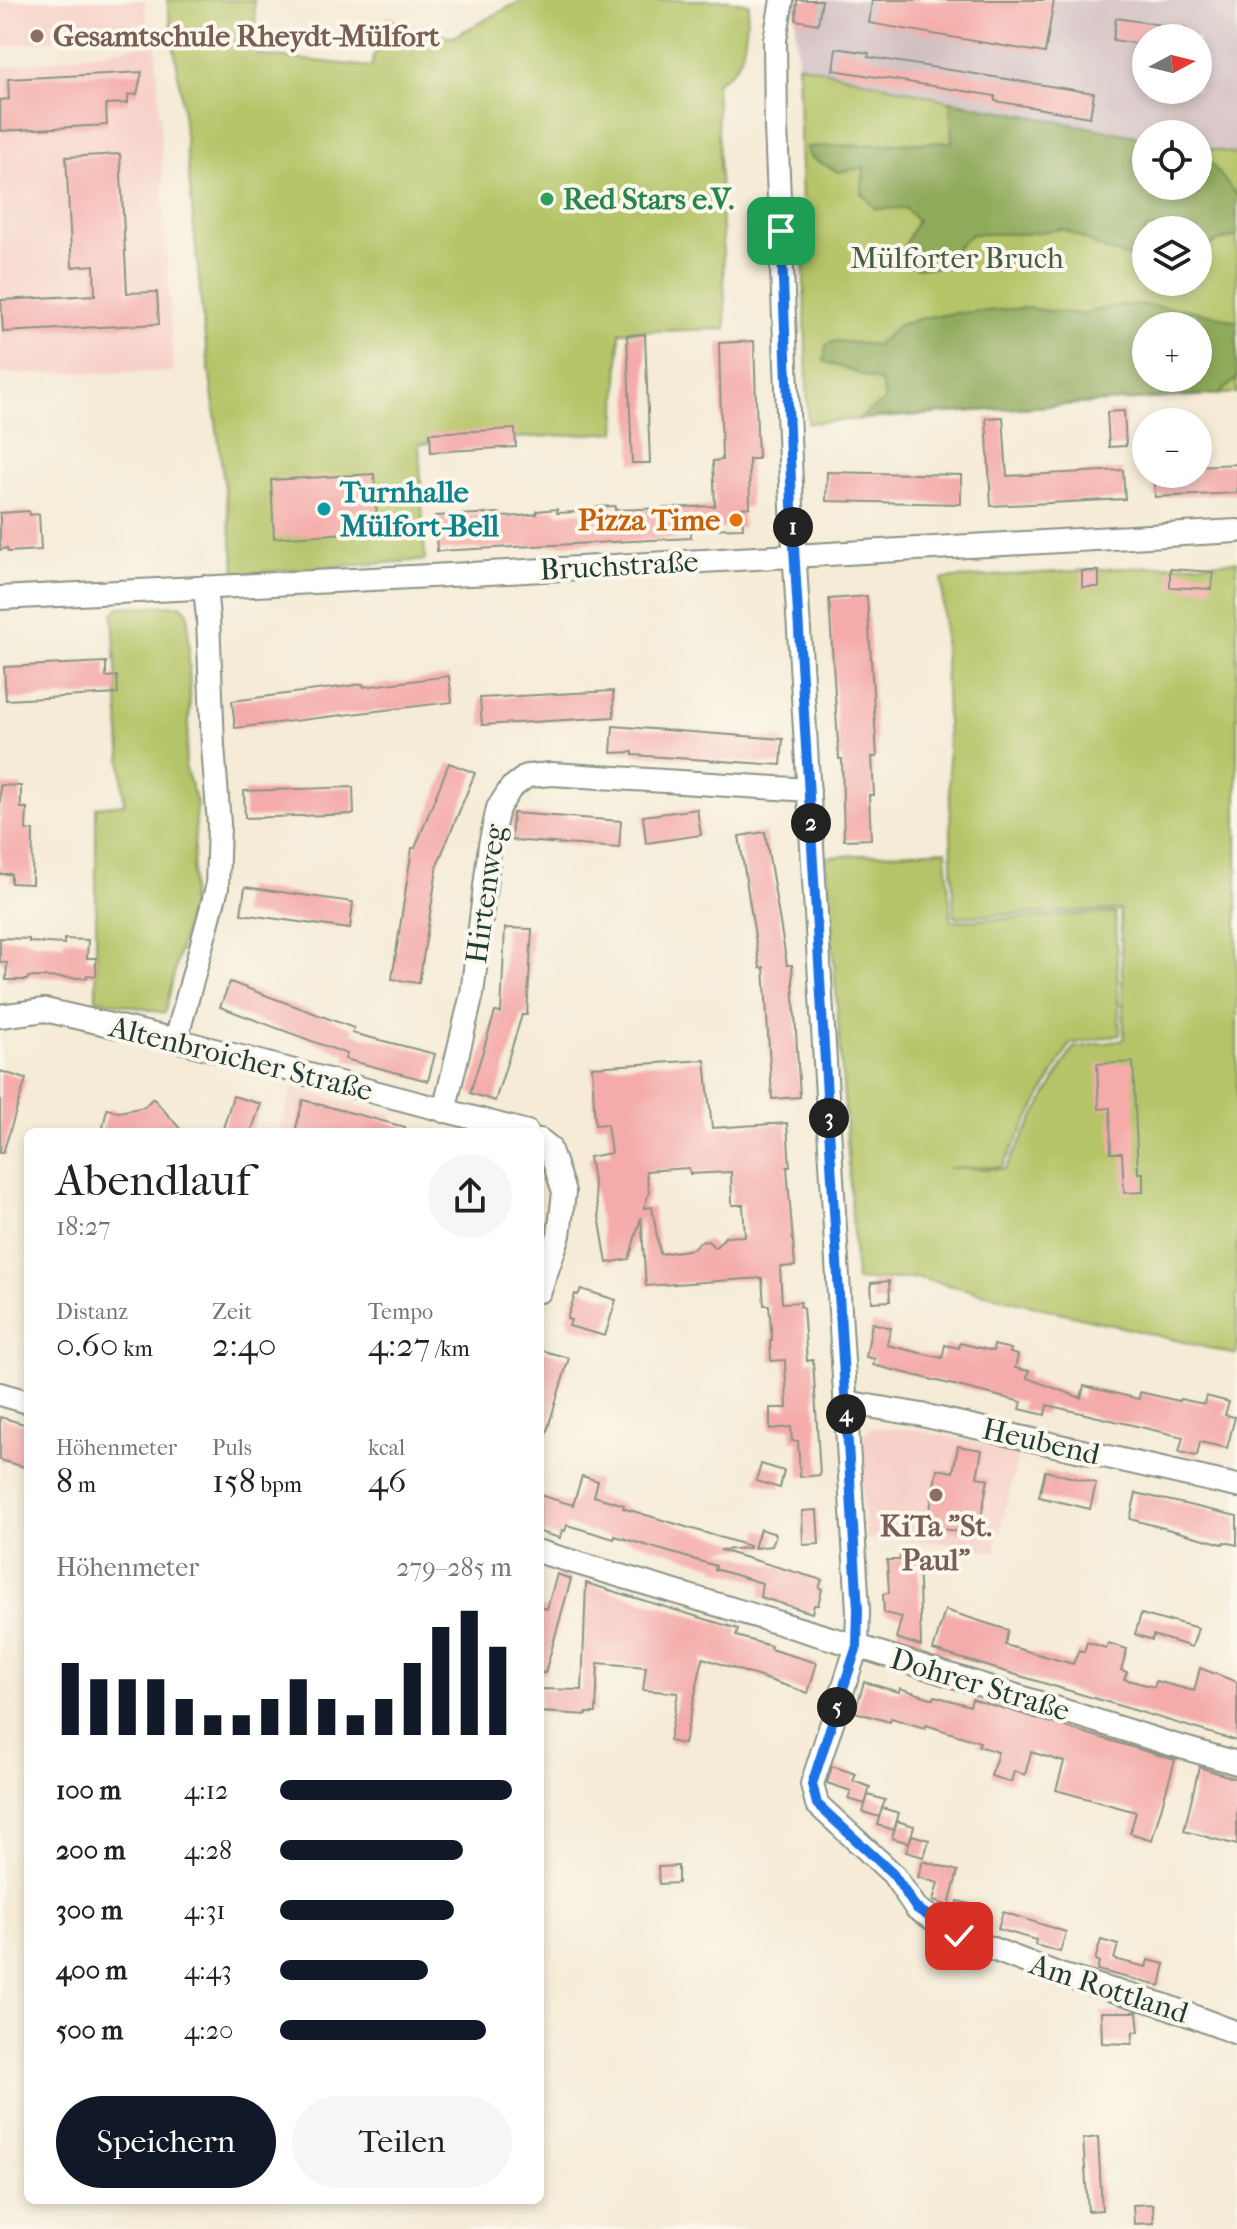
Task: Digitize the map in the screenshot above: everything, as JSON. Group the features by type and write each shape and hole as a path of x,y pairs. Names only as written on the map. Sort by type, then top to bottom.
{"street":[{"name":"Am Rottland","path":"782,0 775,40 776,127 795,555 858,1610 857,1646 812,1784 817,1804 893,1874 916,1908 959,1936 1060,1975 1163,2005 1237,2033"},
{"name":"Bruchstraße","path":"0,598 1237,531"},
{"path":"176,1040 217,888 219,824 205,587"},
{"name":"Hirtenweg","path":"444,1111 472,994 490,845 498,808 511,788 527,776 552,774 809,790"},
{"name":"Altenbroicher Straße","path":"0,1016 45,1010 176,1040 511,1128"},
{"path":"544,1143 549,1147 564,1192 559,1235 544,1279"},
{"path":"0,1394 24,1401"},
{"name":"Heubend","path":"845,1402 922,1415 1237,1486"},
{"name":"Dohrer Straße","path":"544,1553 1237,1763"}],"shaded area":[{"name":"Gesamtschule Rheydt-Mülfort","path":"0,0 144,0 147,23 0,48"},
{"path":"796,0 1237,0 1237,154 1212,150 1212,120 1132,120 1132,135 950,101 798,64"},
{"path":"156,43 173,372 0,374 0,68"},
{"path":"292,1088 393,1115 389,1128 280,1128"},
{"name":"KiTa \"St. Paul\"","path":"871,1428 913,1429 1019,1452 995,1552 895,1538 866,1539 858,1440"}],"green space":[{"path":"167,0 254,0 258,55 372,67 388,18 424,35 455,36 522,0 729,0 749,4 740,59 727,76 716,82 726,329 620,332 616,432 419,444 425,560 236,574 203,323 181,93"},
{"name":"Mülforter Bruch","path":"798,64 950,101 1132,135 1132,200 1212,200 1212,150 1237,154 1237,393 808,423"},
{"path":"950,101 1132,135 1132,200 1212,200 1212,165 1237,196 1237,236 1212,244 1212,216 1132,216 1132,258 1108,251 1063,229 1024,234 972,234 957,247 944,267 916,268 902,251 917,220 905,208 875,209 861,193 864,168 838,172 810,157 806,147 952,142"},
{"path":"1122,305 1198,312 1132,312 1132,392 1212,392 1212,315 1237,322 1237,379 1218,394 858,419 885,400 881,382 824,361 826,345 836,341 876,345 899,325 922,318 1025,308 1081,314"},
{"path":"1237,561 1237,1355 919,1278 856,1281 826,857 946,850 951,921 1115,913 1120,1035 1070,1044 1002,1167 948,1168 1005,1169 1073,1048 1124,1040 1120,910 954,917 942,579"},
{"path":"181,605 188,613 190,707 185,766 197,804 190,906 165,1013 96,999 96,807 124,804 113,614 119,607"}],"building":[{"path":"797,0 822,0 818,24 796,20"},
{"path":"872,0 1054,0 1045,53 869,23"},
{"path":"1116,18 1155,24 1132,24 1132,43 1113,40"},
{"path":"836,48 869,53 868,57 1094,93 1090,117 995,101 995,96 833,70"},
{"path":"142,72 137,94 128,95 128,103 106,104 107,125 0,131 0,100 9,99 8,79"},
{"path":"120,154 127,293 157,292 159,324 3,332 1,300 95,295 94,265 72,267 66,157"},
{"path":"645,334 650,463 632,463 627,335"},
{"path":"754,341 758,459 749,459 750,507 742,508 743,528 691,529 691,538 437,551 435,516 499,513 500,517 519,516 537,514 537,511 595,511 595,507 615,506 615,510 715,506 713,461 722,460 719,343"},
{"path":"1124,411 1126,446 1109,447 1107,412"},
{"path":"1003,417 1007,476 1123,470 1125,499 991,506 986,418"},
{"path":"515,429 516,447 431,452 430,433"},
{"path":"1237,464 1237,493 1155,497 1155,488 1212,488 1212,465"},
{"path":"827,472 961,475 961,504 826,501"},
{"name":"Turnhalle Mülfort-Bell","path":"374,474 378,531 274,538 271,480"},
{"path":"29,511 30,515 39,514 41,550 0,550 0,513"},
{"path":"1170,569 1213,572 1211,589 1170,587"},
{"path":"1082,571 1099,571 1099,587 1082,587"},
{"path":"867,596 877,757 872,757 874,795 869,795 871,839 844,840 842,759 839,759 829,599"},
{"path":"106,662 106,677 117,676 118,694 6,700 4,667"},
{"path":"449,676 452,702 235,728 232,701"},
{"path":"613,691 614,717 482,725 480,698"},
{"path":"613,726 783,739 781,765 633,755 633,752 611,753"},
{"path":"449,763 475,773 438,863 419,983 392,979 412,848 415,848"},
{"path":"0,785 21,786 21,808 27,808 26,830 33,831 32,884 11,883 11,874 0,874"},
{"path":"353,787 354,814 245,818 244,791"},
{"path":"697,809 701,835 646,843 643,816"},
{"path":"513,813 621,821 619,848 511,840"},
{"path":"765,832 787,965 792,965 800,1097 772,1099 764,967 760,968 739,836"},
{"path":"245,887 353,902 350,929 241,914"},
{"path":"505,928 532,929 527,1015 522,1015 495,1101 470,1093 495,1012 501,1013"},
{"path":"0,938 64,944 64,939 88,940 87,958 96,958 96,976 6,980 7,963 0,962"},
{"path":"230,982 354,1028 352,1033 435,1054 428,1081 345,1059 347,1054 220,1007"},
{"path":"705,1060 712,1128 787,1123 790,1167 787,1167 795,1266 780,1267 782,1303 801,1302 800,1306 803,1307 807,1361 813,1360 820,1475 800,1477 798,1441 792,1441 791,1427 770,1429 770,1408 787,1408 785,1360 771,1361 769,1305 764,1305 762,1278 646,1286 641,1217 629,1259 607,1263 589,1157 611,1153 607,1124 595,1125 592,1067","holes":["689,1168 690,1174 731,1172 732,1205 743,1205 745,1236 725,1237 715,1248 708,1241 700,1242 693,1249 660,1254 652,1207 644,1208 649,1192 646,1171"]},
{"path":"1133,1062 1138,1173 1143,1173 1143,1192 1124,1193 1122,1153 1111,1153 1110,1108 1099,1109 1097,1064"},
{"path":"0,1071 26,1079 3,1153 0,1153"},
{"path":"233,1096 261,1104 252,1128 223,1128"},
{"path":"153,1098 179,1128 103,1128 107,1109 119,1112 144,1107"},
{"path":"303,1100 405,1127 405,1128 296,1128"},
{"path":"889,1281 890,1301 872,1302 871,1283"},
{"path":"581,1289 616,1300 605,1336 569,1326 571,1320 567,1319 575,1294 578,1295"},
{"path":"872,1323 891,1328 887,1345 942,1358 945,1345 959,1348 960,1343 993,1351 994,1345 1011,1349 1010,1353 1018,1355 1015,1368 1029,1371 1027,1378 1081,1398 1084,1386 1139,1399 1140,1392 1204,1404 1206,1396 1229,1402 1225,1415 1235,1417 1227,1448 1200,1442 1197,1456 1179,1452 1183,1437 1047,1405 1045,1415 1020,1409 1022,1402 873,1365 875,1359 866,1357"},
{"path":"544,1351 569,1358 544,1441"},
{"path":"0,1417 24,1424 24,1467 0,1460"},
{"path":"958,1446 982,1450 977,1477 988,1479 978,1535 927,1526 937,1469 953,1472"},
{"path":"761,1464 784,1471 780,1488 756,1481"},
{"path":"1045,1471 1096,1483 1090,1509 1039,1497"},
{"path":"582,1476 598,1481 594,1496 624,1505 623,1508 749,1546 720,1550 822,1580 818,1605 814,1605 812,1613 760,1597 762,1583 615,1536 614,1539 567,1525 560,1538 544,1533 544,1496 573,1505"},
{"path":"1136,1493 1237,1516 1237,1545 1130,1519"},
{"path":"817,1510 819,1544 803,1545 802,1511"},
{"path":"760,1529 776,1534 772,1546 754,1548"},
{"path":"900,1554 918,1554 921,1646 896,1638 902,1617 884,1613 883,1594 889,1593 887,1560 900,1560"},
{"path":"557,1574 571,1579 544,1673 544,1608 547,1609"},
{"path":"586,1583 738,1629 736,1636 817,1663 808,1693 703,1658 684,1744 669,1741 678,1693 643,1690 646,1667 598,1663 596,1713 544,1712 544,1689 582,1690"},
{"path":"945,1610 1008,1630 1005,1645 1073,1664 1079,1650 1084,1652 1087,1642 1106,1648 1108,1643 1127,1649 1121,1670 1127,1672 1124,1679 1154,1687 1156,1681 1194,1691 1200,1668 1237,1682 1237,1741 933,1650"},
{"path":"1141,1614 1198,1628 1192,1647 1153,1635 1152,1640 1135,1634"},
{"path":"864,1682 970,1706 972,1699 1175,1760 1152,1840 1130,1833 1136,1812 1056,1790 1064,1762 1031,1752 1025,1775 1014,1771 1011,1782 991,1776 998,1752 978,1746 980,1742 926,1725 925,1728 891,1718 890,1722 855,1712"},
{"path":"832,1766 856,1774 853,1781 870,1787 865,1804 848,1799 851,1791 827,1783"},
{"path":"1199,1767 1237,1779 1237,1845 1184,1831"},
{"path":"868,1795 885,1800 879,1817 863,1812"},
{"path":"882,1808 899,1813 894,1830 877,1825"},
{"path":"897,1821 914,1826 909,1843 892,1838"},
{"path":"912,1835 929,1840 924,1857 906,1852"},
{"path":"923,1861 958,1871 949,1906 933,1901 938,1883 918,1877"},
{"path":"678,1866 678,1883 659,1884 658,1867"},
{"path":"958,1901 974,1905 969,1920 954,1916"},
{"path":"1003,1912 1066,1932 1060,1952 1035,1945 1036,1940 998,1929"},
{"path":"1101,1940 1118,1945 1114,1959 1146,1967 1148,1960 1165,1964 1160,1986 1097,1970 1099,1962 1095,1960"},
{"path":"1101,2012 1137,2012 1139,2032 1133,2032 1132,2044 1102,2043"},
{"path":"1098,2137 1102,2210 1088,2211 1083,2139"},
{"path":"1153,2204 1154,2223 1134,2224 1133,2205"}],"place":[{"name":"Gesamtschule Rheydt-Mülfort","path":"37,36"},
{"name":"Red Stars e.V.","path":"547,199"},
{"name":"Turnhalle Mülfort-Bell","path":"324,509"},
{"name":"Pizza Time","path":"736,520"},
{"name":"KiTa \"St. Paul\"","path":"936,1495"}],"route":[{"path":"781,231 793,531 858,1610 857,1646 812,1784 817,1804 893,1874 916,1908 959,1936"}]}
